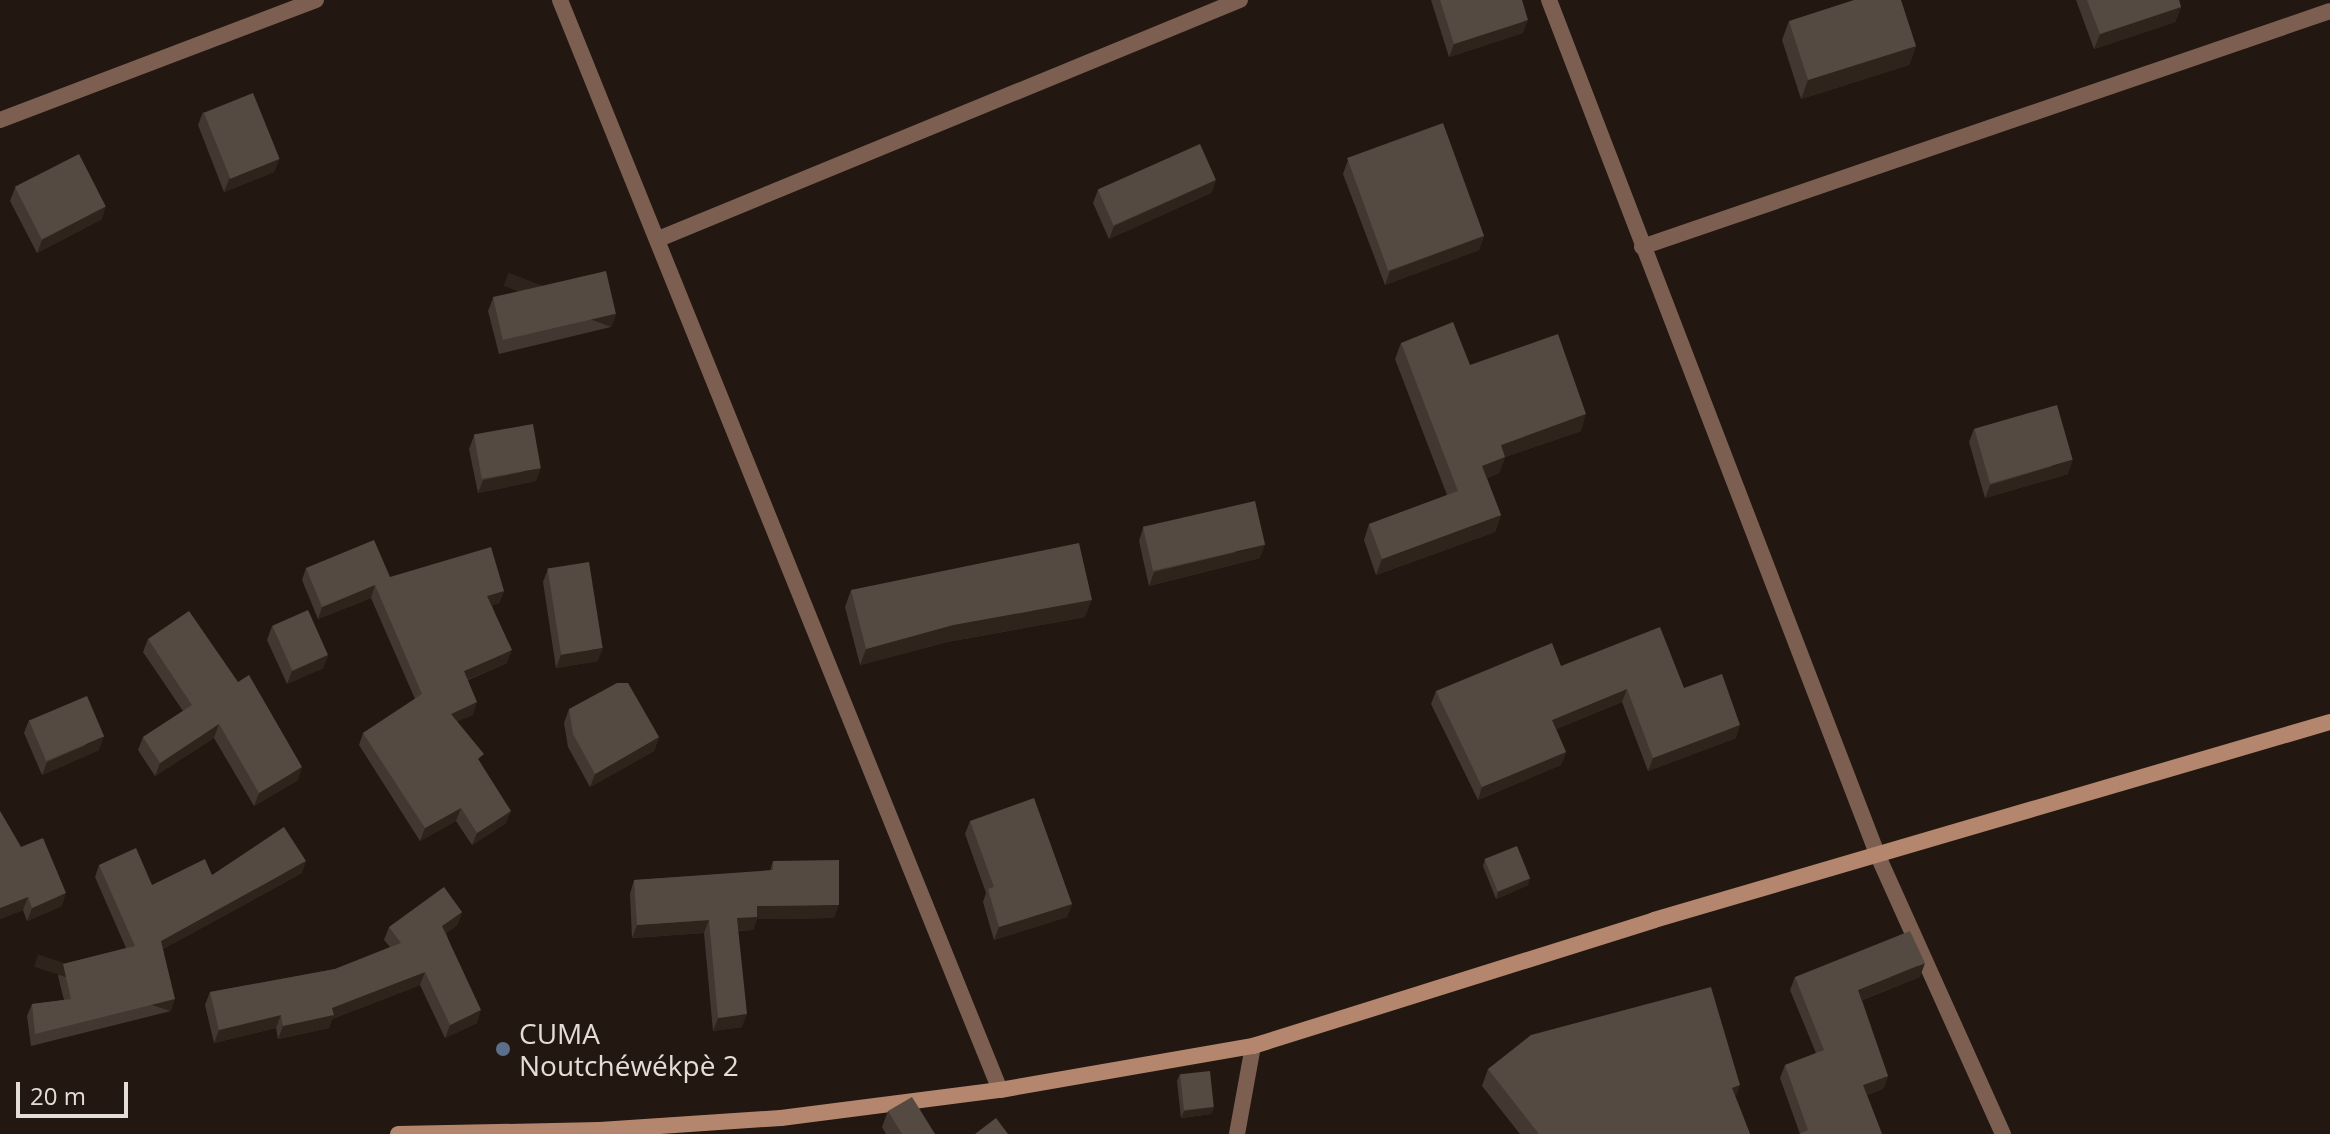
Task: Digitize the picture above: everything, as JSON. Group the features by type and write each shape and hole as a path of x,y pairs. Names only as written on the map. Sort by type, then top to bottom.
{"main road":[{"path":"398,1134 600,1130 781,1118 1000,1090 1253,1046 2330,722"}],"street":[{"path":"0,120 316,0"},
{"path":"560,0 661,238 1000,1090"},
{"path":"661,238 1240,0"},
{"path":"1549,0 1878,856 2003,1134"},
{"path":"1642,247 2330,11"},
{"path":"1237,1134 1253,1046"}],"building":[{"path":"1440,0 1522,0 1528,20 1454,44"},
{"path":"1854,0 1901,0 1916,46 1808,80 1789,21"},
{"path":"2087,0 2179,0 2181,7 2100,34"},
{"path":"253,93 280,159 230,179 204,113"},
{"path":"1443,123 1484,236 1388,271 1347,158"},
{"path":"1200,144 1216,180 1114,225 1098,190"},
{"path":"79,154 106,207 42,239 15,187"},
{"path":"606,271 616,314 503,340 493,297"},
{"path":"1453,322 1470,365 1558,334 1586,414 1501,445 1505,457 1482,466 1501,515 1382,559 1369,524 1458,491 1401,343"},
{"path":"2057,405 2073,460 1990,483 1974,429"},
{"path":"533,424 541,468 482,479 474,434"},
{"path":"1255,501 1265,545 1153,571 1143,527"},
{"path":"374,540 390,577 491,547 504,591 487,596 512,650 464,671 477,702 451,714 484,754 478,759 511,811 477,833 461,808 425,828 363,733 422,694 375,585 322,607 306,568"},
{"path":"1079,543 1092,600 953,625 866,649 851,590"},
{"path":"589,562 603,648 561,654 548,569"},
{"path":"308,610 328,655 292,671 272,626"},
{"path":"189,611 238,682 249,675 302,767 259,793 219,724 160,763 143,737 192,705 148,639"},
{"path":"1660,627 1684,688 1722,674 1740,725 1653,758 1627,689 1552,720 1566,752 1482,787 1436,691 1552,643 1561,666"},
{"path":"617,683 628,683 659,737 595,774 573,734 569,709"},
{"path":"87,696 104,737 46,761 29,721"},
{"path":"1034,798 1072,904 999,927 988,889 994,887 970,821"},
{"path":"0,811 21,847 43,838 66,893 32,908 28,897 0,908"},
{"path":"284,827 306,861 161,941 175,999 35,1034 32,1004 71,999 63,964 135,946 99,865 136,848 152,885 205,859 212,875"},
{"path":"1517,846 1530,878 1498,892 1485,859"},
{"path":"839,860 839,905 757,906 757,917 737,918 747,1014 718,1018 709,920 637,925 634,880 773,870 773,861"},
{"path":"444,887 462,912 442,926 481,1010 450,1025 425,972 332,1008 334,1015 283,1026 281,1015 219,1030 210,992 335,969 401,943 389,927"},
{"path":"1910,931 1925,963 1858,990 1888,1076 1863,1085 1882,1134 1799,1134 1808,1130 1785,1065 1824,1050 1795,977"},
{"path":"1711,987 1740,1085 1732,1088 1750,1134 1539,1134 1488,1069 1531,1035"},
{"path":"1210,1071 1214,1107 1184,1110 1180,1074"},
{"path":"912,1097 935,1134 902,1134 888,1111"},
{"path":"996,1118 1008,1134 975,1134"}],"place":[{"name":"CUMA Noutchéwékpè 2","path":"503,1049"}]}
